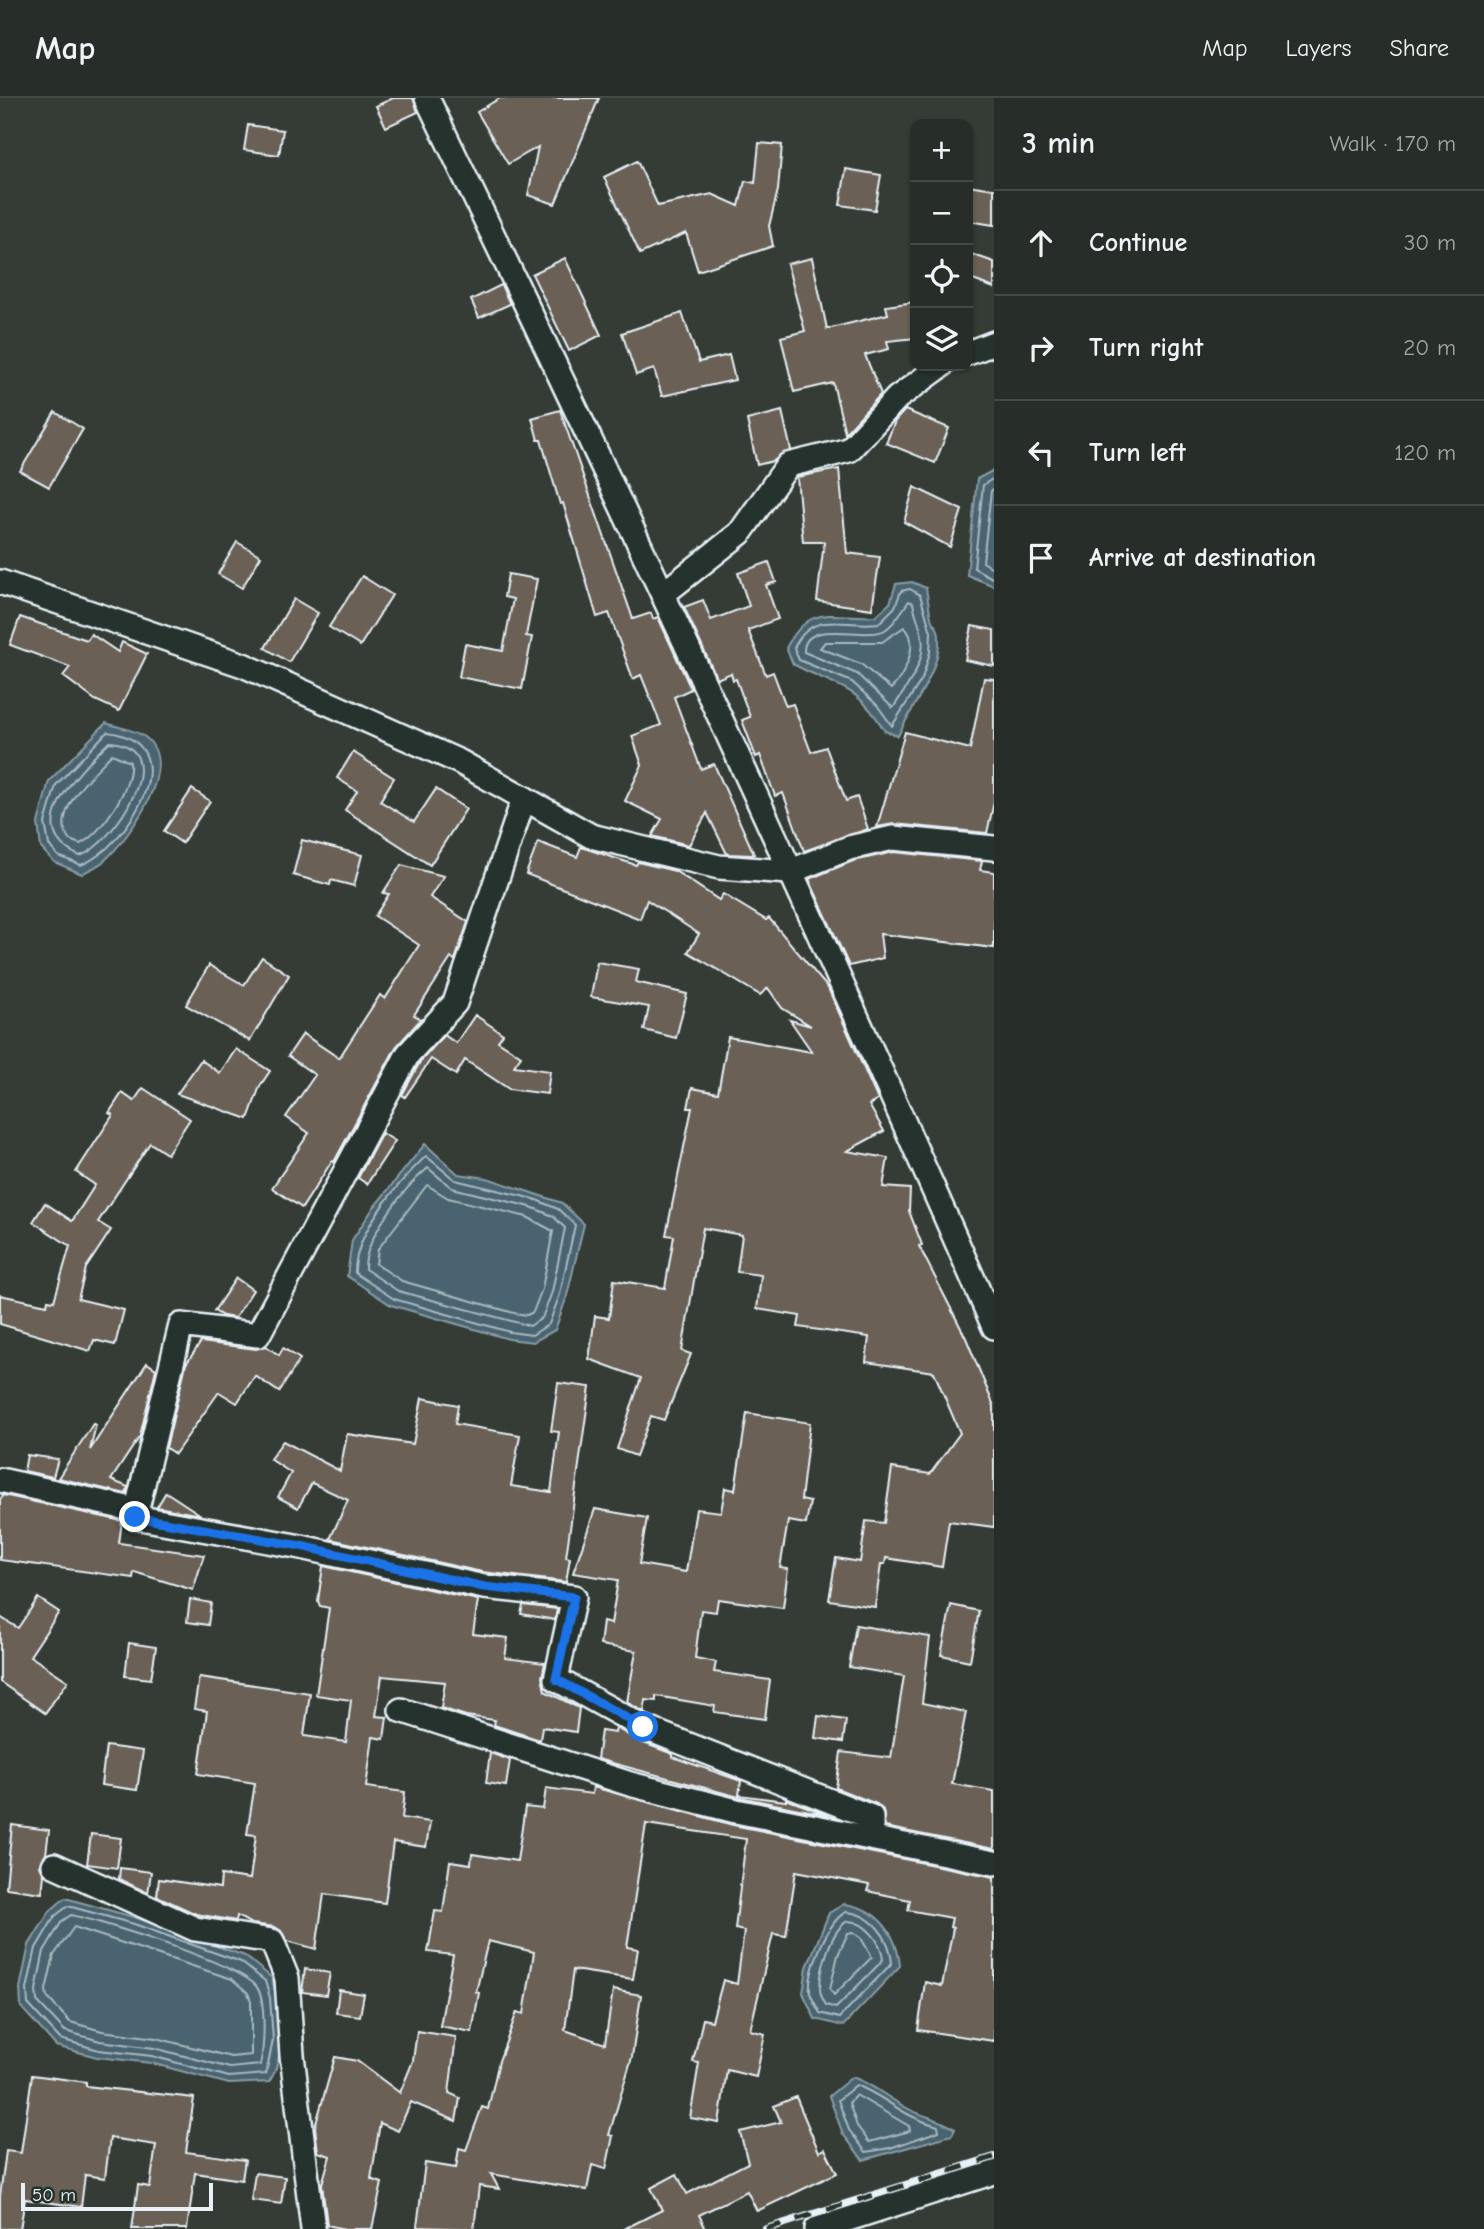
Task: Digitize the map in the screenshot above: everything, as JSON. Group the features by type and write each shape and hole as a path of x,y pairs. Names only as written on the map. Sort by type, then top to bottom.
{"street":[{"path":"427,98 598,452 994,1327"},
{"path":"973,351 994,343"},
{"path":"663,594 740,533 788,465 849,450 897,398 934,371"},
{"path":"0,582 243,665 460,762 591,836 719,867 789,872 849,848 893,838 994,848"},
{"path":"524,799 456,1003 408,1054 258,1335 181,1325 135,1517 301,1546 484,1587 574,1597 556,1679 643,1727 871,1817 871,1836"},
{"path":"0,1480 136,1510"},
{"path":"401,1710 450,1723 630,1784 736,1811 871,1836 994,1863"},
{"path":"54,1865 195,1929 272,1941 287,1978 292,2055 313,2229"},
{"path":"817,2229 994,2172"}],"water":[{"path":"994,470 994,586 967,575 977,479"},
{"path":"912,582 926,588 939,643 926,684 898,736 885,731 864,703 845,688 793,664 786,648 795,633 814,618 835,615 876,616 890,603 896,584"},
{"path":"106,723 142,735 154,747 158,763 156,781 139,818 127,835 103,862 82,874 54,862 41,848 38,823 49,781"},
{"path":"425,1144 458,1174 487,1178 562,1203 584,1224 567,1296 555,1330 533,1342 509,1339 391,1305 347,1276 352,1240 374,1207"},
{"path":"65,1898 137,1918 245,1956 272,1978 279,2017 280,2045 275,2071 269,2082 229,2084 151,2063 97,2057 56,2046 21,2007 20,1988 29,1945 50,1911"},
{"path":"844,1904 867,1911 884,1924 895,1943 900,1966 843,2026 815,2019 803,1993 807,1967 829,1913"},
{"path":"852,2077 911,2110 949,2125 955,2129 952,2135 863,2160 843,2134 829,2096"}],"building":[{"path":"393,98 413,98 418,112 386,127 376,106"},
{"path":"500,98 599,98 555,204 528,195 538,147 508,164 477,112"},
{"path":"248,125 283,130 279,155 244,150"},
{"path":"759,143 782,145 778,190 769,226 773,246 698,271 686,233 640,254 604,177 637,161 658,206 712,194 739,206 745,181 755,183"},
{"path":"846,169 881,175 875,210 840,205"},
{"path":"973,186 994,189 994,225 973,222"},
{"path":"973,255 994,262 994,288 973,280"},
{"path":"565,258 601,335 569,351 532,274"},
{"path":"812,258 827,329 888,314 886,306 910,303 910,339 887,341 889,349 865,355 881,394 845,433 833,383 794,392 781,337 805,331 787,264"},
{"path":"501,285 510,304 479,318 471,300"},
{"path":"682,313 699,362 729,355 735,380 662,396 654,369 636,375 622,333"},
{"path":"560,410 633,619 651,613 653,619 658,617 691,689 674,697 701,769 714,764 754,854 752,855 727,854 707,813 689,845 652,836 662,819 625,801 642,765 632,736 661,725 641,675 633,679 609,613 597,617 563,503 560,504 541,440 538,440 532,418"},
{"path":"905,410 949,428 935,463 886,443 895,421"},
{"path":"782,411 791,450 773,461 757,465 747,420"},
{"path":"55,412 83,429 49,487 20,471"},
{"path":"839,469 847,553 880,557 872,609 817,601 824,542 803,542 797,477"},
{"path":"914,487 962,510 950,547 904,522"},
{"path":"237,542 261,556 242,588 218,574"},
{"path":"769,562 776,582 766,585 778,619 748,630 766,675 773,672 786,706 793,704 811,752 826,747 846,801 857,797 868,829 804,851 783,793 775,796 760,755 756,757 742,720 750,717 736,679 733,680 731,673 717,679 684,607 703,600 711,620 749,606 738,573"},
{"path":"508,574 537,579 526,636 532,637 522,689 459,677 465,644 503,651 513,599 504,597"},
{"path":"362,576 392,595 360,646 329,627"},
{"path":"294,599 318,613 289,662 265,648"},
{"path":"20,617 87,640 91,634 118,652 122,642 147,654 119,711 95,700 63,676 70,667 10,645"},
{"path":"972,626 994,630 994,666 965,660"},
{"path":"984,678 994,679 994,802 987,833 894,824 877,827 905,732 970,749"},
{"path":"353,752 394,778 380,801 414,822 436,789 466,809 430,865 345,810 357,791 337,778"},
{"path":"192,789 210,801 182,843 164,831"},
{"path":"302,840 362,855 354,886 331,880 330,885 293,875"},
{"path":"538,842 577,857 581,847 636,865 638,862 675,871 719,900 723,894 766,920 769,918 828,988 878,1100 869,1105 884,1131 847,1151 888,1158 883,1187 910,1189 909,1211 922,1245 919,1246 966,1338 994,1406 994,1527 949,1521 942,1567 886,1558 885,1564 881,1564 875,1607 829,1600 836,1558 860,1562 866,1521 884,1523 892,1468 930,1474 960,1433 934,1372 866,1362 869,1337 798,1327 800,1316 757,1309 761,1275 737,1272 742,1235 703,1228 682,1351 691,1354 664,1420 651,1416 636,1456 617,1449 641,1378 589,1359 595,1316 609,1318 614,1280 665,1288 674,1236 666,1235 692,1108 688,1108 692,1088 718,1093 728,1037 812,1052 790,1020 811,1026 782,1008 768,988 760,995 688,952 699,934 647,900 640,919 526,874"},
{"path":"894,852 982,861 980,870 994,872 994,948 880,934 883,958 849,966 809,879 853,861"},
{"path":"401,865 444,876 430,897 468,922 455,960 451,958 414,1015 421,1019 396,1047 334,1162 332,1161 302,1208 272,1188 309,1133 286,1117 315,1075 288,1056 303,1034 339,1058 380,995 385,999 419,945 375,916 389,894 383,893"},
{"path":"262,957 289,975 250,1041 186,1005 209,965 244,985"},
{"path":"597,962 639,969 636,982 687,994 676,1038 644,1030 649,1007 591,997"},
{"path":"475,1015 503,1034 498,1041 521,1056 514,1066 550,1071 547,1094 509,1089 465,1060 456,1075 431,1059 405,1097 402,1095 420,1062 444,1035 456,1043"},
{"path":"236,1049 270,1071 260,1086 248,1119 177,1094 201,1060 220,1073"},
{"path":"143,1088 190,1119 167,1154 150,1143 98,1222 111,1230 86,1268 78,1299 124,1310 115,1345 94,1340 90,1351 0,1324 0,1295 47,1305 48,1300 54,1301 70,1246 33,1222 45,1203 72,1221 95,1185 76,1172 113,1115 109,1113 122,1093 134,1101"},
{"path":"382,1133 395,1141 367,1184 358,1178"},
{"path":"236,1278 253,1290 235,1318 223,1316 214,1311"},
{"path":"201,1342 256,1349 266,1346 279,1355 283,1348 300,1359 279,1392 255,1376 237,1403 219,1392 175,1454 166,1448 186,1364"},
{"path":"147,1363 156,1369 140,1436 111,1480 128,1487 126,1494 58,1478 93,1424 96,1425 90,1450"},
{"path":"558,1383 590,1387 566,1557 570,1558 566,1582 482,1572 330,1539 348,1500 312,1483 298,1508 278,1497 291,1473 270,1459 283,1441 340,1471 347,1434 413,1444 422,1398 458,1405 455,1424 520,1435 511,1486 551,1492 559,1432 551,1431"},
{"path":"747,1413 810,1423 801,1500 810,1502 806,1524 788,1521 780,1568 788,1569 783,1608 718,1599 716,1612 701,1610 695,1658 716,1662 714,1672 770,1680 765,1719 714,1712 715,1706 656,1696 656,1701 646,1700 644,1712 627,1702 636,1651 600,1645 603,1622 611,1624 618,1580 573,1573 595,1509 647,1518 639,1564 686,1572 696,1509 721,1512 725,1488 735,1490"},
{"path":"27,1455 58,1459 53,1477 24,1471"},
{"path":"166,1492 201,1515 157,1507"},
{"path":"3,1495 122,1521 119,1543 204,1555 193,1590 134,1572 133,1578 0,1560 0,1500"},
{"path":"323,1566 478,1600 473,1634 508,1638 505,1658 545,1663 542,1677 545,1691 579,1708 576,1732 542,1727 540,1740 494,1725 495,1720 466,1716 441,1708 445,1682 382,1676 376,1716 387,1717 384,1739 373,1737 366,1787 405,1792 402,1818 430,1822 426,1847 393,1842 385,1903 324,1894 316,1949 287,1941 275,1927 252,1924 237,1916 236,1921 196,1914 157,1896 159,1879 220,1888 221,1875 250,1879 256,1835 247,1834 255,1783 198,1774 207,1711 194,1709 199,1677 310,1693 304,1736 346,1742 351,1700 316,1695 329,1608 320,1606 318,1601"},
{"path":"38,1598 59,1612 30,1656 68,1681 45,1713 0,1682 0,1617 18,1628"},
{"path":"190,1599 211,1603 208,1625 187,1622"},
{"path":"523,1605 557,1609 555,1620 521,1614"},
{"path":"951,1605 979,1611 970,1661 941,1655"},
{"path":"856,1625 930,1637 922,1703 966,1712 952,1784 994,1791 994,1849 885,1827 883,1810 877,1804 836,1788 841,1752 891,1758 904,1676 849,1667"},
{"path":"129,1643 156,1647 151,1679 125,1676"},
{"path":"818,1716 846,1720 843,1742 815,1738"},
{"path":"616,1728 641,1742 673,1754 673,1757 741,1781 739,1795 786,1799 829,1815 739,1797 597,1759 601,1731 615,1733"},
{"path":"106,1746 143,1751 137,1790 101,1785"},
{"path":"490,1753 510,1760 506,1786 486,1783"},
{"path":"593,1787 733,1825 994,1877 994,2041 918,2030 925,1982 942,1986 953,1928 950,1927 952,1918 908,1910 910,1900 867,1891 869,1885 796,1871 786,1936 773,1934 750,2030 765,2034 756,2077 727,2070 719,2123 690,2118 699,2063 693,2062 703,2019 712,2021 723,1980 737,1984 744,1931 735,1929 746,1839 646,1824 627,1947 638,1949 633,1979 573,1970 565,2030 605,2044 613,1990 641,1995 632,2057 609,2135 613,2136 606,2169 592,2165 587,2190 491,2174 499,2189 479,2186 474,2229 417,2227 425,2163 456,2168 459,2148 466,2150 482,2107 488,2109 499,2061 517,2012 524,2014 534,1952 488,1941 476,1992 479,1993 472,2032 440,2026 453,1955 428,1952 435,1911 443,1912 450,1861 471,1864 472,1854 517,1861 525,1807 543,1809 546,1788 592,1794"},
{"path":"12,1825 49,1830 46,1854 40,1866 44,1875 42,1893 6,1888"},
{"path":"91,1834 121,1838 117,1868 87,1864"},
{"path":"120,1868 151,1872 148,1893 119,1879"},
{"path":"305,1969 330,1973 326,1995 302,1992"},
{"path":"339,1990 364,1994 360,2016 336,2013"},
{"path":"417,2031 456,2037 449,2093 460,2098 456,2121 411,2102 398,2131 380,2123 371,2179 382,2183 372,2229 344,2229 327,2225 322,2184 330,2156 318,2152 315,2127 335,2057 357,2061 400,2093 413,2061"},
{"path":"32,2075 86,2082 86,2086 194,2098 186,2152 245,2160 242,2180 195,2173 187,2229 132,2229 138,2185 150,2187 156,2145 110,2138 105,2178 85,2175 81,2207 25,2199 20,2229 0,2229 0,2196 6,2151 21,2153"},
{"path":"796,2097 819,2152 825,2149 837,2173 757,2211 747,2191 699,2215 706,2229 624,2229 662,2210 651,2188 677,2174 687,2194 748,2163 740,2132 781,2122 774,2106"},
{"path":"255,2173 285,2177 281,2204 251,2200"}],"railway":[{"path":"766,2229 994,2157"}],"route":[{"path":"135,1517 301,1546 484,1587 574,1597 556,1679 643,1727"}]}
